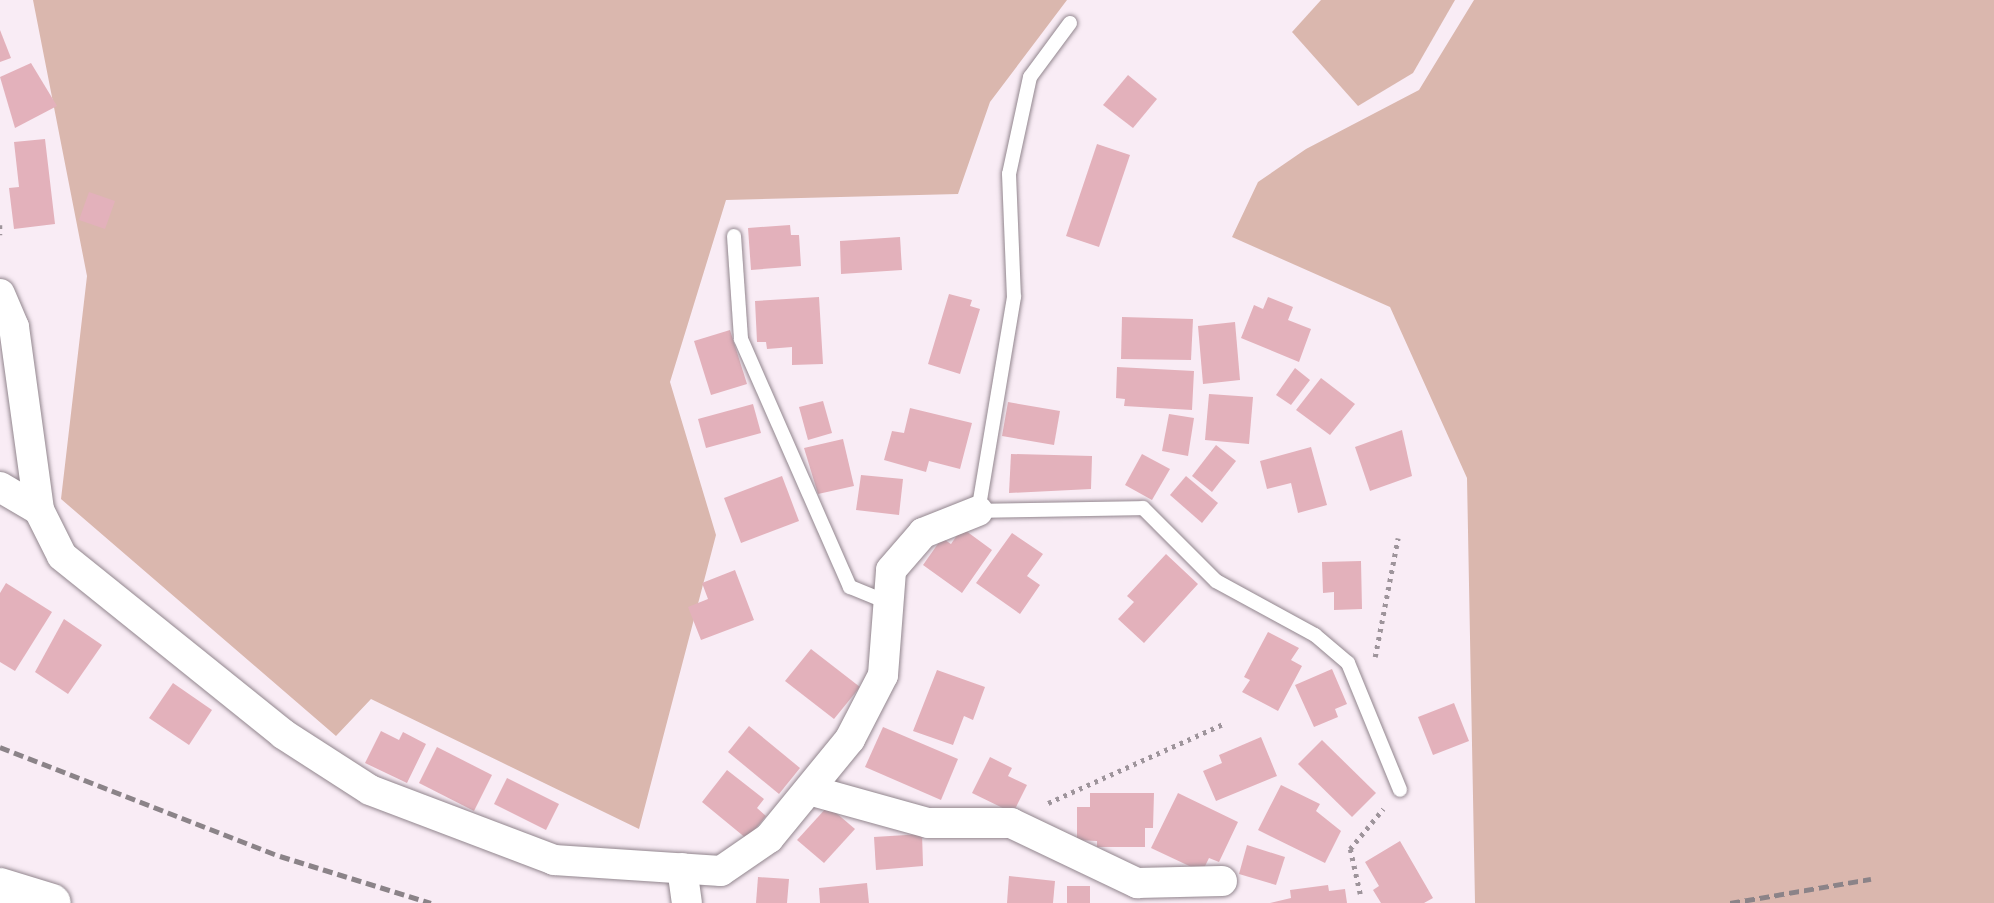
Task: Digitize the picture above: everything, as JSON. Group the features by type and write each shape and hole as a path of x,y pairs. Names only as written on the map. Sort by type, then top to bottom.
{"highway":[{"path":"0,887 52,903"}],"street":[{"path":"0,294 14,327 39,510 62,556 283,734 370,790 554,860 721,871 769,838 850,739 883,675 891,570 923,533 978,511"},
{"path":"2,494 39,510"},
{"path":"809,790 928,823 1002,822 1137,883 1222,881"},
{"path":"682,868 687,903"}],"lane":[{"path":"1070,23 1030,77 1009,174 1014,297 978,511 1143,508 1216,581 1315,635 1354,673 1400,790"},
{"path":"734,236 741,340 850,587 889,603"}],"path":[{"path":"0,225 0,235"},
{"path":"1354,673 1375,657 1398,538"},
{"path":"1002,822 1223,724"},
{"path":"1360,894 1350,849 1400,790"}],"shaded area":[{"path":"33,0 1067,0 990,102 958,194 726,200 670,382 716,535 639,829 371,699 336,736 61,499 87,276"},
{"path":"1321,0 1455,0 1413,73 1358,106 1292,32"},
{"path":"1474,0 1994,0 1994,903 1475,903 1467,478 1390,307 1232,237 1258,182 1306,149 1419,90"}],"building":[{"path":"0,30 11,58 0,62"},
{"path":"31,63 57,106 15,128 0,77"},
{"path":"1128,75 1157,99 1133,128 1103,105"},
{"path":"45,139 55,224 14,229 9,188 19,187 14,142"},
{"path":"1097,144 1130,155 1099,247 1066,236"},
{"path":"89,192 115,201 105,229 79,220"},
{"path":"790,225 791,235 799,235 801,266 751,270 748,228"},
{"path":"900,237 902,270 841,274 840,241"},
{"path":"949,294 972,300 970,306 980,309 960,374 928,364"},
{"path":"819,297 823,364 792,365 792,347 767,349 766,342 757,342 755,301"},
{"path":"1268,297 1293,307 1288,320 1311,329 1299,362 1241,338 1254,305 1263,309"},
{"path":"1122,317 1193,319 1191,360 1121,359"},
{"path":"1235,322 1240,380 1203,384 1198,326"},
{"path":"730,330 747,384 711,395 694,341"},
{"path":"1117,367 1194,371 1192,410 1124,406 1125,399 1116,398"},
{"path":"1295,368 1310,380 1291,405 1276,395"},
{"path":"1321,378 1355,404 1330,435 1296,410"},
{"path":"1209,394 1253,397 1249,444 1205,440"},
{"path":"823,401 832,433 808,440 799,407"},
{"path":"1008,402 1060,411 1054,445 1002,436"},
{"path":"753,404 761,433 706,448 698,419"},
{"path":"910,408 972,423 960,469 929,461 926,472 884,460 892,431 904,433"},
{"path":"1169,414 1194,418 1188,456 1162,451"},
{"path":"1402,430 1412,476 1370,491 1355,447"},
{"path":"843,439 854,486 818,494 804,448"},
{"path":"1216,445 1236,461 1212,492 1192,476"},
{"path":"1311,447 1327,505 1298,513 1291,483 1267,489 1260,461"},
{"path":"1011,454 1092,456 1091,489 1009,493"},
{"path":"1142,454 1170,469 1152,500 1125,485"},
{"path":"861,475 903,479 899,515 856,510"},
{"path":"782,476 799,521 741,543 724,498"},
{"path":"1186,476 1218,503 1202,523 1170,495"},
{"path":"962,528 992,550 962,593 923,565 942,538 951,544"},
{"path":"1012,533 1043,554 1027,576 1040,585 1020,614 976,583"},
{"path":"1166,554 1198,584 1144,643 1118,619 1134,602 1127,596"},
{"path":"1361,561 1362,609 1334,610 1334,592 1323,593 1322,562"},
{"path":"735,570 754,620 701,640 688,607 708,599 702,583"},
{"path":"6,583 52,612 15,671 0,662 0,593"},
{"path":"64,619 102,645 68,694 35,672"},
{"path":"1268,632 1299,648 1291,660 1302,666 1278,711 1242,692 1250,680 1244,677"},
{"path":"811,649 860,687 834,719 785,681"},
{"path":"1332,669 1347,704 1335,709 1338,717 1314,727 1295,685"},
{"path":"937,670 985,687 973,720 964,716 953,745 913,731"},
{"path":"173,683 212,710 189,745 149,718"},
{"path":"1454,703 1469,741 1433,755 1418,717"},
{"path":"749,726 800,768 779,794 728,752"},
{"path":"883,727 958,759 941,800 865,767"},
{"path":"381,731 399,740 403,732 426,744 407,783 365,763"},
{"path":"1261,737 1277,776 1216,801 1203,771 1222,763 1219,755"},
{"path":"1322,740 1376,793 1352,817 1298,764"},
{"path":"437,747 492,775 474,811 419,783"},
{"path":"990,757 1012,768 1008,776 1027,785 1013,813 972,793"},
{"path":"727,770 764,799 757,808 766,816 747,839 702,802"},
{"path":"507,778 559,804 546,830 494,804"},
{"path":"1281,785 1320,804 1316,811 1341,831 1325,863 1258,830"},
{"path":"1090,793 1154,793 1153,828 1145,828 1145,847 1097,847 1097,841 1077,840 1077,807 1090,807"},
{"path":"1178,793 1238,822 1219,862 1209,858 1202,872 1151,848"},
{"path":"828,806 855,829 824,863 797,840"},
{"path":"922,834 923,866 876,870 874,837"},
{"path":"1400,841 1433,898 1424,903 1381,903 1373,890 1379,886 1365,862"},
{"path":"1247,845 1285,857 1276,885 1239,874"},
{"path":"1009,876 1055,881 1053,903 1007,903"},
{"path":"758,877 789,879 787,903 756,903"},
{"path":"867,883 869,903 820,903 819,888"},
{"path":"1328,885 1329,891 1345,889 1347,903 1270,903 1291,898 1290,890"},
{"path":"1067,886 1090,886 1090,903 1067,903"}],"railway":[{"path":"0,747 280,856 431,903"},
{"path":"1730,903 1871,879"}]}
